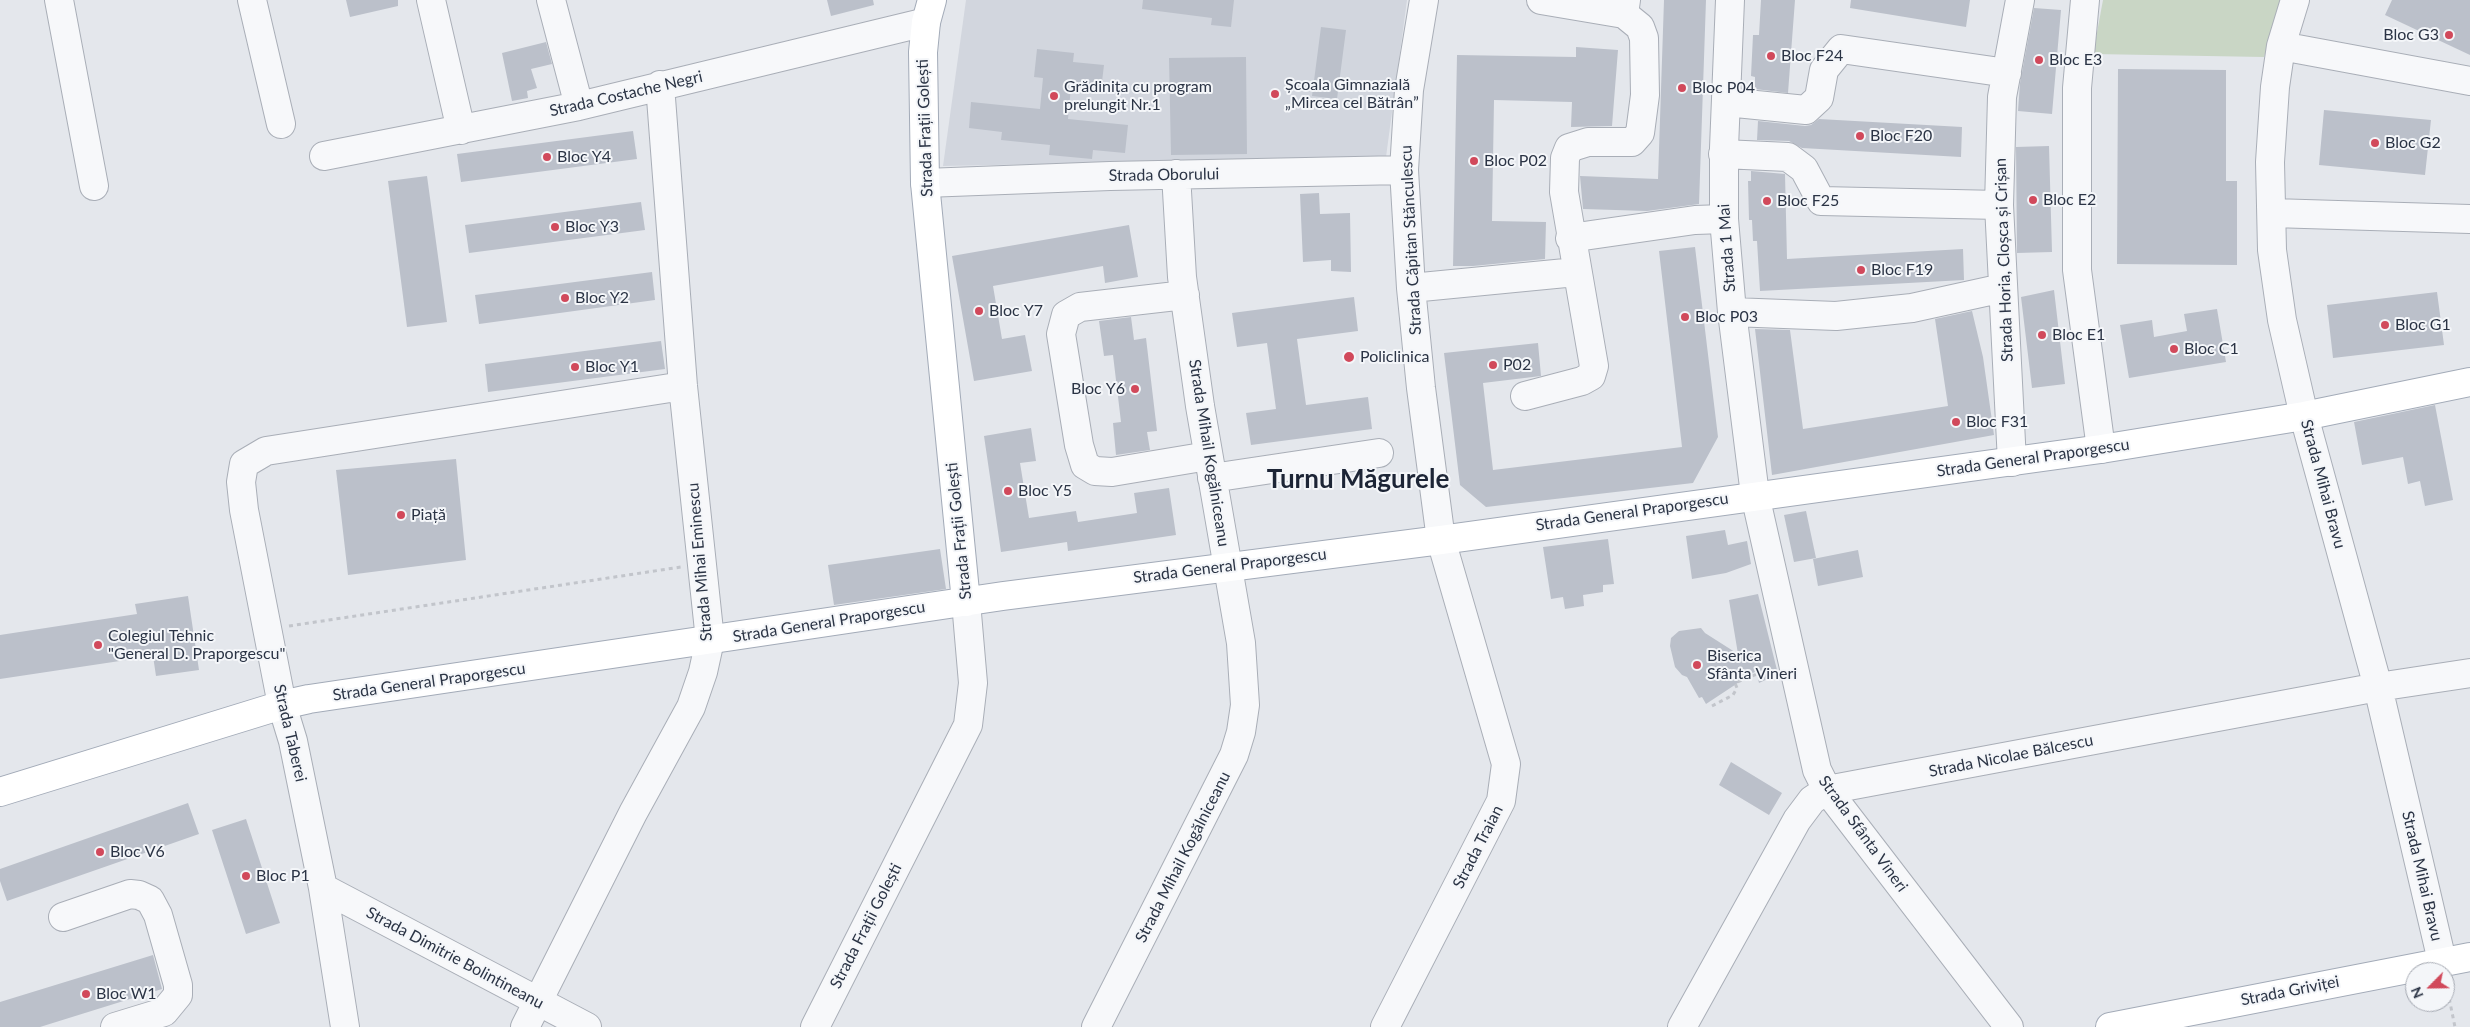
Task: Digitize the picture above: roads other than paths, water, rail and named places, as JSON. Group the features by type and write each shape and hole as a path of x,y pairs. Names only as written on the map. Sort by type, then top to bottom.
{"main road":[{"name":"Strada Frații Golești","path":"929,11 922,79 925,183 966,602"},
{"name":"Strada General Praporgescu","path":"0,792 282,705 309,699 966,602 1227,566 1441,540 1756,495 2101,449 2304,416 2470,382"},
{"name":"Strada Griviței","path":"2455,963 2470,957"},
{"name":"Strada Griviței","path":"2110,1027 2405,975"}],"street":[{"path":"58,0 94,186"},
{"path":"252,0 281,124"},
{"path":"431,0 461,130"},
{"path":"551,0 579,106"},
{"name":"Strada Căpitan Stănculescu","path":"1424,0 1409,90 1404,170 1411,288 1432,486 1441,540"},
{"path":"1525,396 1582,381 1591,376 1594,366 1570,238 1564,192 1565,158 1569,148 1588,142 1632,142 1640,133 1645,95 1644,38 1640,27 1625,7 1541,0"},
{"name":"Strada 1 Mai","path":"1730,0 1723,154 1724,219 1732,312 1756,495"},
{"name":"Strada Horia, Cloșca și Crișan","path":"2012,462 1999,205 2002,97 2020,0"},
{"path":"2085,0 2077,88 2078,270 2101,449"},
{"name":"Strada Mihai Bravu","path":"2295,0 2282,46 2275,87 2270,162 2272,250 2282,320 2304,416 2378,687 2443,962"},
{"name":"Strada Costache Negri","path":"324,156 579,106 660,86 929,11"},
{"path":"2282,46 2470,81"},
{"path":"1726,102 1806,110 1818,98 1824,70 1840,49 2007,74"},
{"name":"Strada Mihai Eminescu","path":"525,1027 633,814 691,707 703,672 710,640 683,386 660,86"},
{"path":"1723,154 1788,157 1804,169 1821,201 1999,205"},
{"name":"Strada Oborului","path":"925,183 1176,174 1404,170"},
{"name":"Strada Mihail Kogălniceanu","path":"1096,1027 1234,755 1241,732 1245,705 1245,675 1210,467 1185,295 1176,174"},
{"path":"2272,213 2470,218"},
{"path":"1570,238 1695,220 1724,219"},
{"path":"1411,288 1576,272"},
{"path":"1732,312 1836,316 1912,308 2003,288"},
{"path":"1185,295 1080,307 1066,315 1061,334 1079,445 1085,465 1095,471 1112,472 1210,467 1379,453"},
{"name":"Strada Taberei","path":"345,1027 323,888 293,740 282,705 244,510 242,482 244,464 266,451 683,386"},
{"name":"Strada Sfânta Vineri","path":"1756,495 1817,770 1827,790 2009,1027"},
{"name":"Strada Traian","path":"1385,1027 1501,801 1505,782 1504,757 1441,540"},
{"name":"Strada Frații Golești","path":"814,1027 968,725 973,683 966,602"},
{"name":"Strada Nicolae Bălcescu","path":"1682,1027 1797,820 1812,800 1827,790 2378,687 2470,673"},
{"name":"Strada Dimitrie Bolintineanu","path":"323,888 587,1027"},
{"path":"63,917 130,894 139,895 150,900 158,916 178,984 178,995 164,1012 115,1027"}],"place":[{"name":"Bloc G3","path":"2449,35"},
{"name":"Bloc F24","path":"1771,56"},
{"name":"Bloc E3","path":"2039,60"},
{"name":"Bloc P04","path":"1682,88"},
{"name":"Școala Gimnazială „Mircea cel Bătrân”","path":"1275,94"},
{"name":"Grădinița cu program prelungit Nr.1","path":"1054,96"},
{"name":"Bloc F20","path":"1860,136"},
{"name":"Bloc G2","path":"2375,143"},
{"name":"Bloc Y4","path":"547,157"},
{"name":"Bloc P02","path":"1474,161"},
{"name":"Bloc E2","path":"2033,200"},
{"name":"Bloc F25","path":"1767,201"},
{"name":"Bloc Y3","path":"555,227"},
{"name":"Bloc F19","path":"1861,270"},
{"name":"Bloc Y2","path":"565,298"},
{"name":"Bloc Y7","path":"979,311"},
{"name":"Bloc P03","path":"1685,317"},
{"name":"Bloc G1","path":"2385,325"},
{"name":"Bloc E1","path":"2042,335"},
{"name":"Bloc C1","path":"2174,349"},
{"name":"Policlinica","path":"1349,357"},
{"name":"P02","path":"1493,365"},
{"name":"Bloc Y1","path":"575,367"},
{"name":"Bloc Y6","path":"1135,389"},
{"name":"Bloc F31","path":"1956,422"},
{"name":"Bloc Y5","path":"1008,491"},
{"name":"Piață","path":"401,515"},
{"name":"Colegiul Tehnic \"General D. Praporgescu\"","path":"98,645"},
{"name":"Biserica Sfânta Vineri","path":"1697,665"},
{"name":"Bloc V6","path":"100,852"},
{"name":"Bloc P1","path":"246,876"},
{"name":"Bloc W1","path":"86,994"}],"district":[{"name":"Turnu Măgurele","path":"1358,480"}]}
